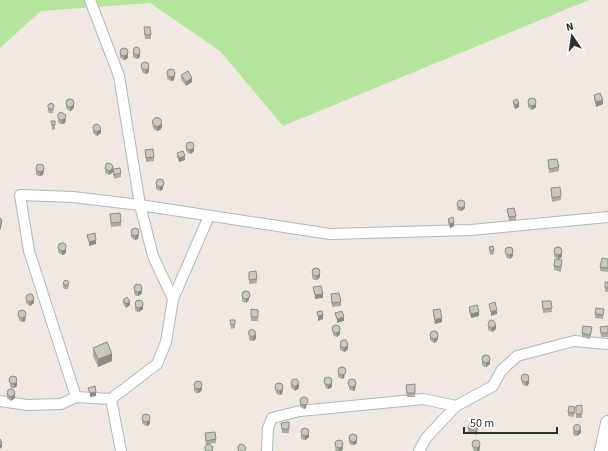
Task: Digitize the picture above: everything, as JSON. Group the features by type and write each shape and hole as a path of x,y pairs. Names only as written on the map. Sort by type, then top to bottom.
{"main road":[{"path":"602,451 608,423"}],"street":[{"path":"90,0 119,76 140,206 152,256 173,299"},
{"path":"76,397 29,251 20,195 73,196 330,234 471,230 608,217"},
{"path":"0,401 27,405 61,404 76,397 111,399 157,364 166,342 173,299 209,216"},
{"path":"418,451 426,438 456,406 493,386 501,371 517,356 574,340 608,344"},
{"path":"111,399 121,451"},
{"path":"267,451 268,428 272,418 300,411 423,399 456,406"}],"green space":[{"path":"0,0 589,0 283,126 220,51 150,3 41,11 0,48"}],"building":[{"path":"144,27 150,27 151,35 145,35"},
{"path":"124,48 127,49 127,55 124,56 121,55 120,52 121,49"},
{"path":"134,48 139,48 140,52 137,55 133,53"},
{"path":"145,62 148,63 148,69 145,70 142,69 141,66 142,63"},
{"path":"171,69 174,70 174,76 171,77 168,76 167,73 168,70"},
{"path":"188,71 192,78 186,82 181,75"},
{"path":"600,93 603,100 596,102 594,95"},
{"path":"532,98 535,99 535,105 532,106 529,105 528,102 529,99"},
{"path":"70,99 73,100 73,106 70,107 67,106 66,103 67,100"},
{"path":"517,99 519,103 515,105 513,101"},
{"path":"51,103 54,105 53,109 49,109 48,105"},
{"path":"61,112 66,115 65,119 60,120 58,115"},
{"path":"157,117 162,122 157,127 152,122"},
{"path":"51,121 55,121 55,125 52,125"},
{"path":"94,125 99,125 101,129 97,132 93,129"},
{"path":"190,142 193,143 193,149 190,150 187,149 186,146 187,143"},
{"path":"153,149 154,157 146,158 145,150"},
{"path":"183,151 185,156 179,158 177,153"},
{"path":"557,159 559,167 549,169 548,160"},
{"path":"108,163 113,166 113,168 109,171 105,169 106,164"},
{"path":"40,164 43,165 43,171 40,172 37,171 36,168 37,165"},
{"path":"120,168 121,173 114,175 113,169"},
{"path":"160,179 163,180 163,186 160,187 157,186 156,183 157,180"},
{"path":"560,187 561,196 552,198 551,188"},
{"path":"461,200 464,201 464,207 461,208 458,207 457,204 458,201"},
{"path":"514,208 516,216 509,217 507,209"},
{"path":"120,213 121,222 111,223 110,214"},
{"path":"453,217 454,222 450,224 448,219"},
{"path":"135,228 138,229 138,235 135,236 132,235 131,232 132,229"},
{"path":"95,233 96,240 89,242 87,235"},
{"path":"62,243 66,245 66,247 65,250 62,251 58,248 59,244"},
{"path":"493,246 494,250 490,251 489,247"},
{"path":"509,247 512,248 512,254 509,255 506,254 505,251 506,248"},
{"path":"558,247 561,248 561,254 558,255 555,254 554,251 555,248"},
{"path":"602,258 608,259 608,268 600,267"},
{"path":"555,259 562,260 561,267 554,266"},
{"path":"316,268 319,269 319,275 316,276 313,275 312,272 313,269"},
{"path":"256,271 257,279 249,280 249,272"},
{"path":"67,280 69,282 68,285 63,284 64,281"},
{"path":"605,282 608,282 608,288 605,288"},
{"path":"138,284 141,285 141,291 138,292 135,291 134,288 135,285"},
{"path":"321,286 323,294 315,295 313,287"},
{"path":"246,291 249,292 249,298 246,299 243,298 242,295 243,292"},
{"path":"339,293 341,302 332,303 331,294"},
{"path":"32,294 34,299 30,302 26,299 26,297"},
{"path":"127,297 130,301 126,304 123,300"},
{"path":"139,300 142,301 142,307 139,308 136,307 135,304 136,301"},
{"path":"542,301 551,301 552,308 543,309"},
{"path":"495,302 497,310 491,312 489,304"},
{"path":"477,305 479,312 471,314 469,307"},
{"path":"596,308 604,309 603,315 595,314"},
{"path":"251,309 258,310 258,317 251,317"},
{"path":"440,309 442,318 435,320 433,310"},
{"path":"22,310 25,311 25,317 22,318 19,317 18,314 19,311"},
{"path":"322,311 323,315 318,316 317,312"},
{"path":"342,311 344,317 337,319 335,313"},
{"path":"230,320 235,320 235,324 231,325"},
{"path":"489,321 494,321 496,325 492,328 488,326"},
{"path":"336,325 339,326 339,332 336,333 333,332 332,329 333,326"},
{"path":"583,326 592,327 590,335 582,333"},
{"path":"608,326 608,333 601,333 600,327"},
{"path":"252,329 255,330 255,336 252,337 249,336 248,333 249,330"},
{"path":"434,331 437,332 437,338 434,339 431,338 430,335 431,332"},
{"path":"346,340 348,345 344,348 340,346 341,341"},
{"path":"107,342 112,354 98,359 93,348"},
{"path":"486,355 489,356 489,362 486,363 483,362 482,359 483,356"},
{"path":"342,367 345,368 345,374 342,375 339,374 338,371 339,368"},
{"path":"525,374 528,375 528,381 525,382 522,381 521,378 522,375"},
{"path":"13,376 16,377 16,383 13,384 10,383 9,380 10,377"},
{"path":"328,377 331,378 331,384 328,385 325,384 324,381 325,378"},
{"path":"297,379 299,383 295,387 291,384 292,380"},
{"path":"352,379 355,380 355,386 352,387 349,386 348,383 349,380"},
{"path":"198,381 201,382 201,388 198,389 195,388 194,385 195,382"},
{"path":"279,383 282,384 282,390 279,391 276,390 275,387 276,384"},
{"path":"415,384 415,393 407,393 406,385"},
{"path":"95,386 96,392 90,393 88,388"},
{"path":"13,389 15,394 11,397 7,394 8,390"},
{"path":"304,397 307,398 307,404 304,405 301,404 300,401 301,398"},
{"path":"582,405 582,414 576,414 576,406"},
{"path":"569,406 575,407 574,413 568,412"},
{"path":"146,414 149,415 149,421 146,422 143,421 142,418 143,415"},
{"path":"470,421 478,424 476,431 468,428"},
{"path":"289,422 289,429 282,429 281,423"},
{"path":"577,424 580,425 580,431 577,432 574,431 573,428 574,425"},
{"path":"305,428 308,429 308,435 305,436 302,435 301,432 302,429"},
{"path":"215,432 216,439 206,441 205,433"},
{"path":"353,434 356,435 356,441 353,442 350,441 349,438 350,435"},
{"path":"339,440 342,441 342,447 339,448 336,447 335,444 336,441"},
{"path":"476,440 479,441 479,447 476,448 473,447 472,444 473,441"},
{"path":"209,444 213,447 212,451 206,451 205,447"},
{"path":"241,444 246,447 244,451 238,450 239,445"}]}
